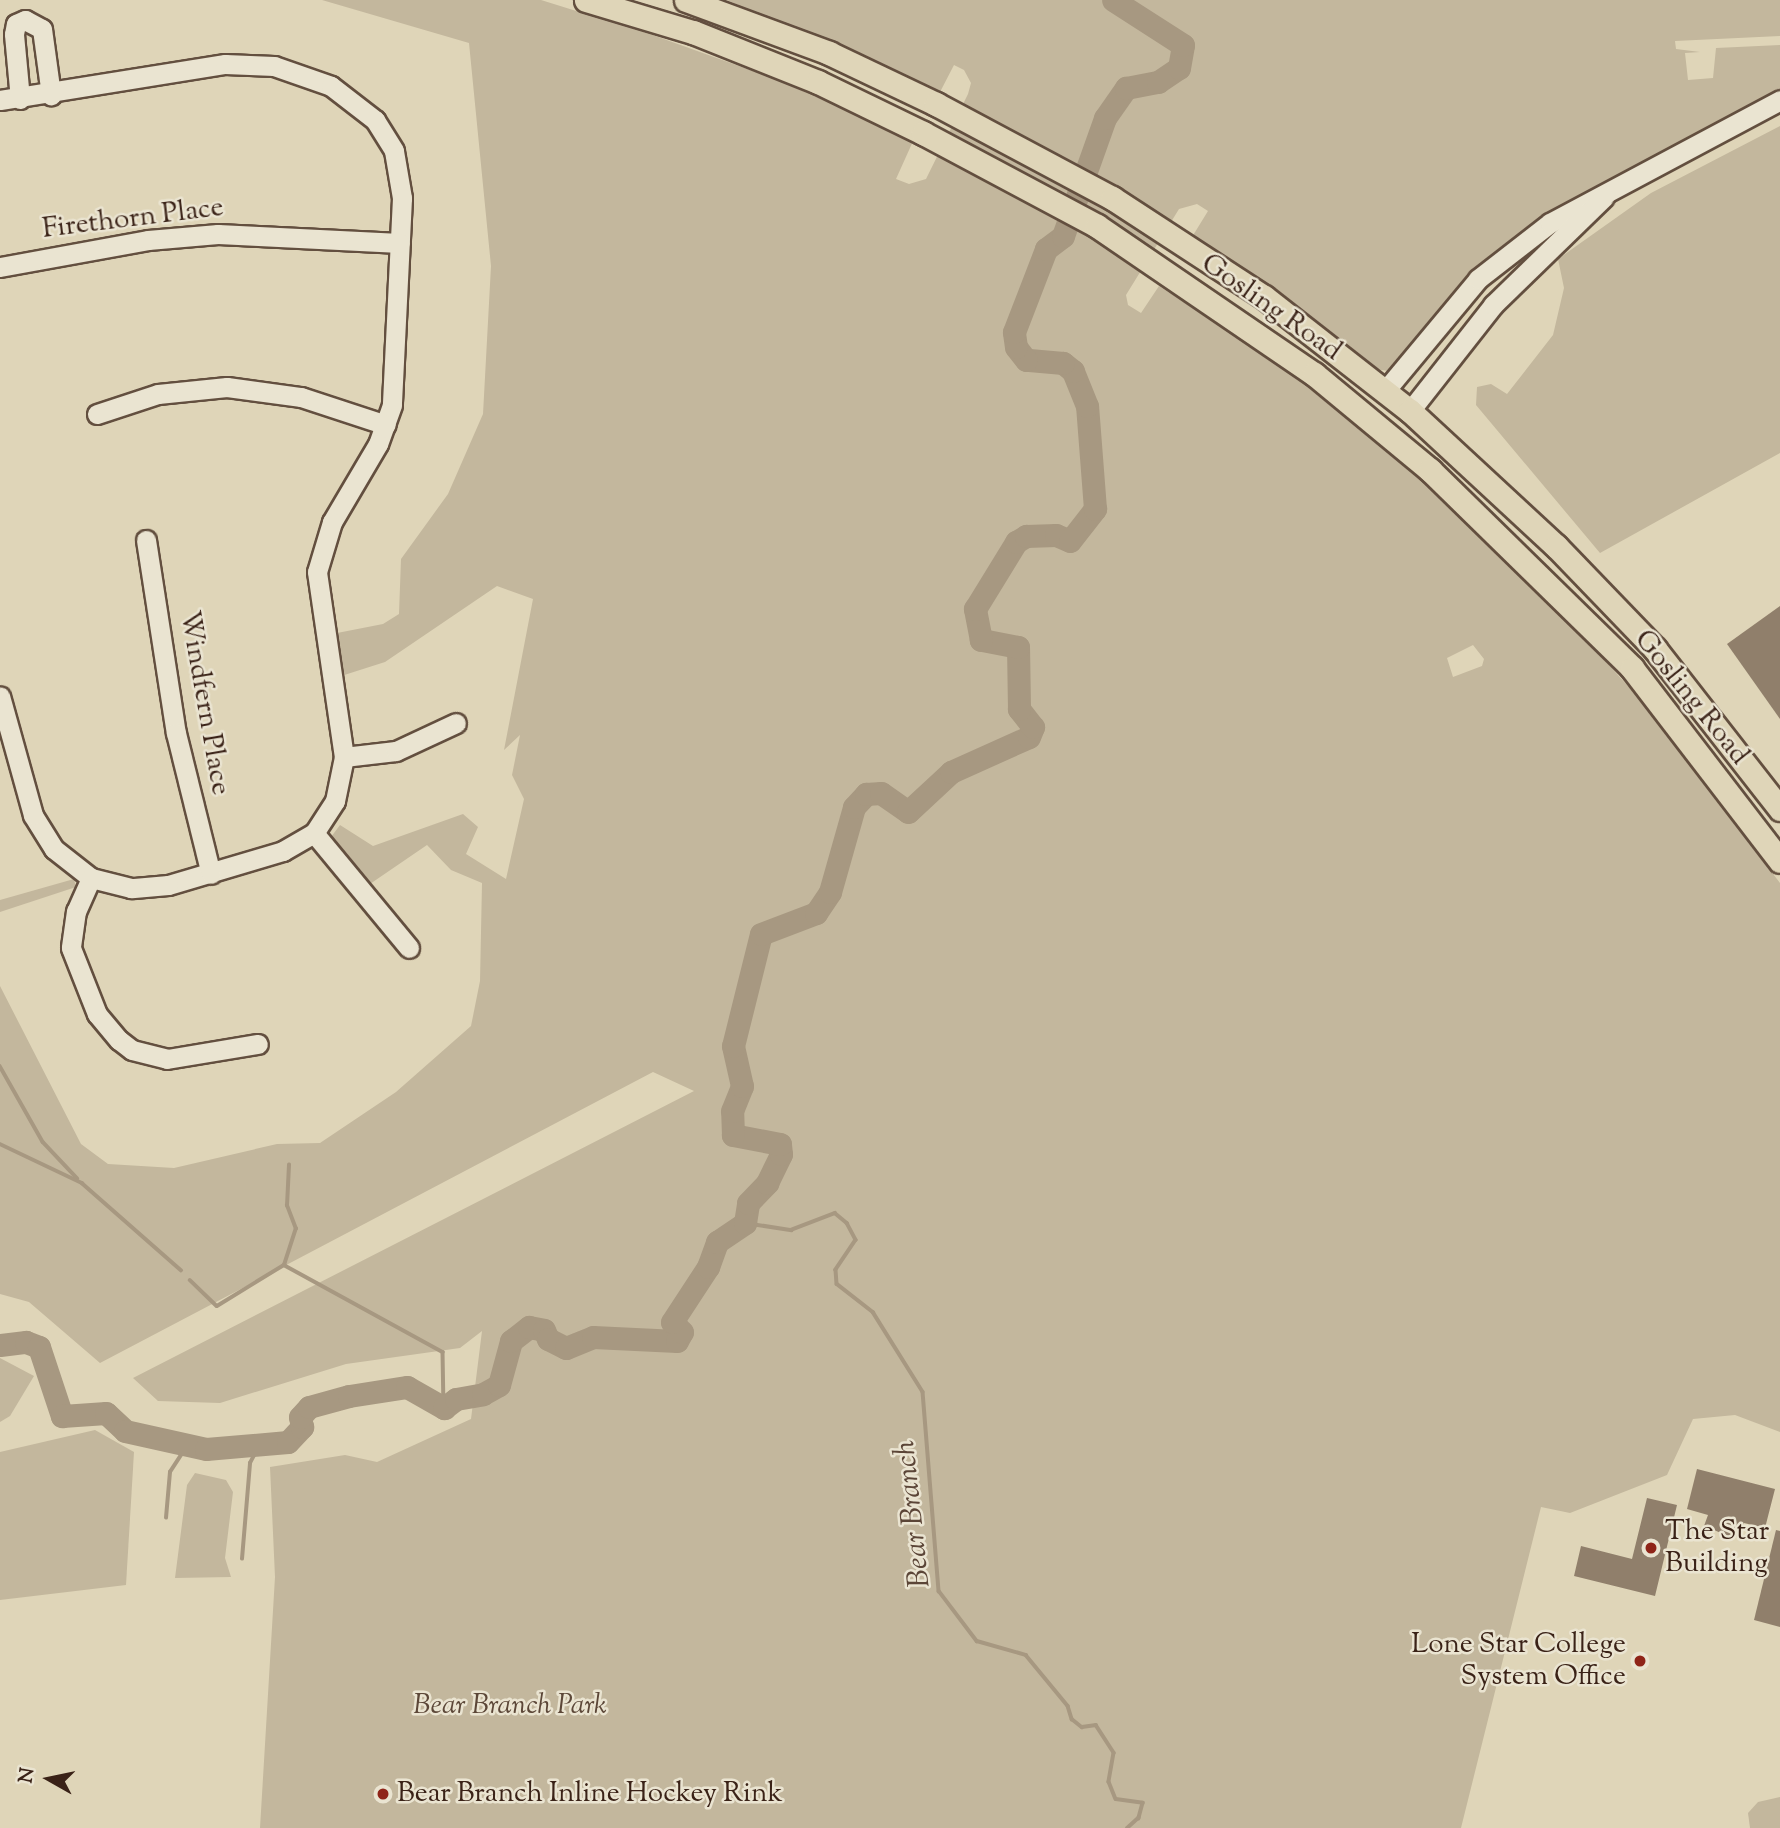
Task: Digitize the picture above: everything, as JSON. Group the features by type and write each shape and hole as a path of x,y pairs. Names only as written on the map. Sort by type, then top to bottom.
{"main road":[{"name":"Gosling Road","path":"586,0 693,32 818,82 1048,198 1168,272 1367,416 1534,568 1632,668 1780,861"},
{"name":"Gosling Road","path":"697,2 829,53 936,104 1064,171 1186,245 1264,297 1410,411 1556,546 1655,649 1780,809"}],"street":[{"path":"693,32 697,2"},
{"path":"20,99 14,34 16,24 25,20 42,29 51,95"},
{"path":"0,100 51,95 239,63 274,66 324,82 375,120 394,151 402,198 396,386 386,425 332,522 317,572 344,757 335,801 314,833 283,851 211,874 149,888 91,878 54,849 33,816 0,696"},
{"path":"1384,392 1478,279 1550,223 1605,197 1780,100"},
{"path":"1410,411 1493,305 1605,197"},
{"name":"Firethorn Place","path":"0,267 148,240 218,234 400,243"},
{"path":"97,414 158,394 227,387 301,397 386,425"},
{"name":"Windfern Place","path":"146,540 176,733 211,874"},
{"path":"344,757 396,751 456,723"},
{"path":"314,833 409,948"},
{"path":"91,878 76,911 71,948 97,1014 118,1040 149,1056 167,1059 258,1044"}],"green space":[{"name":"Bear Branch Park","path":"322,0 541,0 650,34 775,79 914,139 896,179 909,184 926,179 968,94 971,83 964,70 954,65 939,94 727,0 1780,0 1780,36 1675,41 1676,49 1700,52 1685,53 1688,80 1713,78 1716,48 1780,45 1780,89 1565,207 1389,371 1367,368 1309,316 1192,237 1208,211 1197,204 1179,209 1126,295 1128,305 1141,313 1159,286 1228,331 1232,327 1426,482 1572,624 1636,695 1780,883 1780,1432 1735,1415 1693,1419 1667,1475 1570,1513 1541,1507 1461,1828 260,1828 275,1577 270,1467 345,1455 377,1462 471,1419 482,1331 460,1348 346,1364 220,1403 158,1401 133,1378 694,1091 653,1072 100,1363 29,1302 0,1294 0,986 81,1144 108,1164 174,1168 277,1144 320,1143 396,1092 471,1026 480,981 482,883 451,870 427,845 367,886 331,837 340,825 373,846 463,814 478,827 466,854 506,879 524,799 512,775 520,735 504,750 533,599 497,586 385,662 338,677 332,634 383,624 399,614 401,559 448,494 483,414 491,266 469,43","holes":["1473,645 1484,659 1482,666 1453,677 1447,658"]},
{"path":"1780,126 1780,453 1600,553 1476,405 1477,387 1491,384 1507,394 1553,335 1564,288 1558,259 1651,193"},
{"path":"74,879 76,887 0,912 0,900"},
{"path":"0,1358 34,1376 10,1416 0,1422"},
{"path":"95,1430 134,1452 126,1585 0,1600 0,1452"},
{"path":"195,1473 226,1480 233,1492 225,1558 231,1577 175,1578 187,1485"},
{"path":"1780,1797 1780,1828 1750,1828 1748,1813 1758,1802"}],"building":[{"path":"1780,606 1780,719 1727,644"},
{"path":"1697,1469 1775,1489 1765,1528 1744,1523 1740,1536 1731,1537 1704,1526 1708,1515 1687,1509"},
{"name":"The Star Building","path":"1647,1498 1677,1505 1655,1596 1574,1576 1581,1546 1632,1559"},
{"path":"1776,1530 1780,1531 1780,1627 1754,1620"}],"waterway":[{"path":"0,1345 26,1342 39,1347 62,1416 106,1413 125,1431 206,1449 288,1442 302,1427 300,1417 309,1407 349,1396 407,1387 444,1408 456,1399 483,1394 499,1385 511,1341 529,1327 544,1330 548,1339 566,1348 593,1337 677,1341 682,1332 672,1322 708,1267 717,1242 745,1223 748,1203 767,1183 781,1154 780,1144 733,1135 732,1111 742,1086 733,1046 761,934 816,913 830,892 854,807 866,794 881,793 908,812 951,772 1029,737 1033,727 1019,709 1018,647 981,640 975,609 1016,542 1026,536 1056,535 1070,541 1095,509 1087,406 1073,371 1063,363 1026,360 1016,347 1014,332 1046,249 1063,236 1105,118 1126,88 1158,82 1179,68 1183,45 1113,0"},
{"path":"0,1066 43,1142 77,1178"},
{"path":"0,1144 82,1183 181,1270"},
{"path":"284,1265 296,1229 287,1206 289,1165"},
{"name":"Bear Branch","path":"745,1223 791,1230 835,1213 847,1223 856,1240 836,1270 837,1284 873,1312 923,1392 939,1591 977,1641 1026,1655 1068,1706 1072,1719 1082,1727 1096,1725 1114,1753 1109,1782 1116,1799 1143,1803 1139,1818 1128,1828"},
{"path":"190,1280 217,1306 284,1265 443,1352 444,1408"},
{"path":"242,1559 250,1463 262,1440"},
{"path":"166,1518 170,1472 188,1444"}],"place":[{"name":"The Star Building","path":"1651,1548"},
{"name":"Lone Star College System Office","path":"1640,1661"},
{"name":"Bear Branch Inline Hockey Rink","path":"383,1794"}]}
